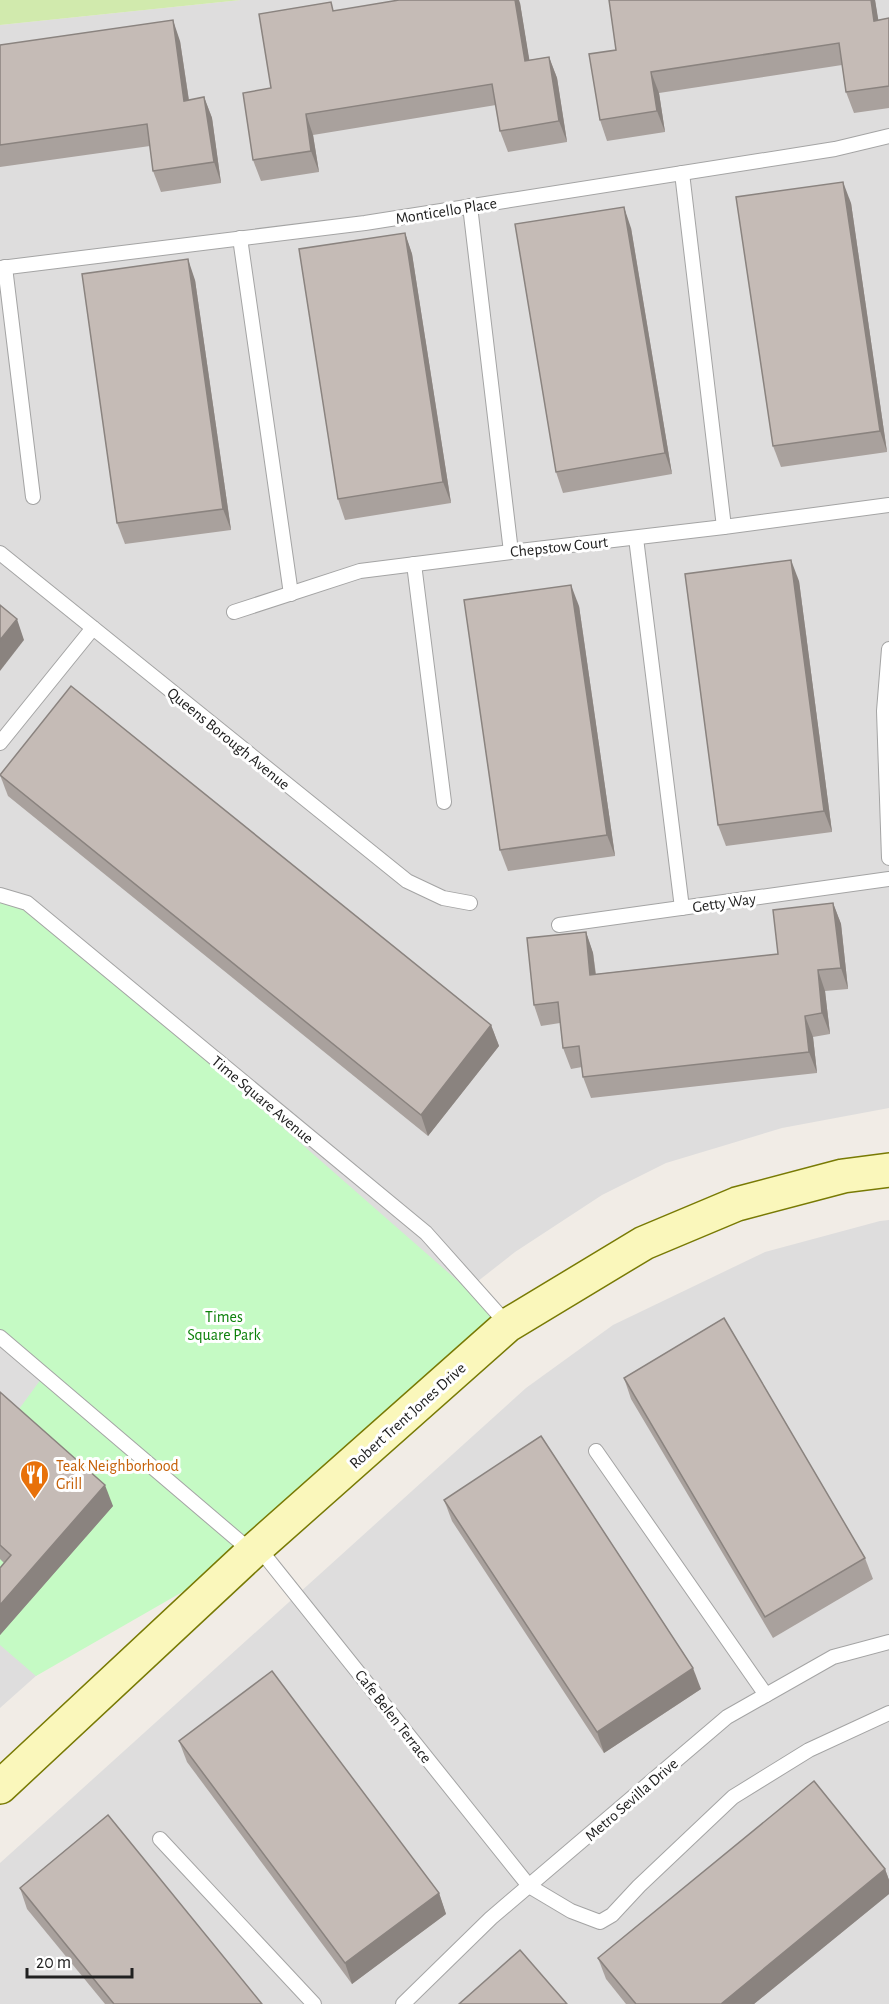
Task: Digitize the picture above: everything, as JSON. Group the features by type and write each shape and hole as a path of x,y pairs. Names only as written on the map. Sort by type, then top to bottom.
{"street":[{"name":"Robert Trent Jones Drive","path":"0,1787 255,1549 508,1325 644,1243 737,1204 843,1176 889,1170"}],"lane":[{"name":"Monticello Place","path":"2,267 365,223 836,149 889,136"},
{"path":"682,173 724,527"},
{"path":"470,206 511,552"},
{"path":"240,238 291,594"},
{"path":"2,267 33,496"},
{"name":"Chepstow Court","path":"234,612 360,571 889,505"},
{"path":"636,538 682,908"},
{"name":"Queens Borough Avenue","path":"0,553 407,881 443,898 470,903"},
{"path":"414,564 444,802"},
{"path":"0,743 93,628"},
{"path":"889,649 884,711 889,858"},
{"name":"Getty Way","path":"559,925 889,879"},
{"name":"Time Square Avenue","path":"0,895 27,903 426,1233 508,1325"},
{"path":"0,1337 255,1549"},
{"path":"596,1451 766,1695"},
{"name":"Cafe Belen Terrace","path":"255,1549 529,1886"},
{"name":"Metro Sevilla Drive","path":"403,2004 491,1918 727,1717 833,1657 889,1642"},
{"path":"529,1886 571,1911 600,1922 612,1915 639,1886 733,1797 809,1750 889,1713"},
{"path":"160,1839 315,2004"}],"shaded area":[{"path":"241,0 889,0 889,1108 782,1128 666,1163 602,1195 515,1252 426,1322 0,1708 0,25"},
{"path":"889,1220 889,2004 0,2004 0,1863 526,1388 613,1325 765,1252"}],"green space":[{"path":"0,0 241,0 0,25"},
{"name":"Times Square Park","path":"0,901 27,903 508,1325 252,1552 36,1676 0,1645 0,1435 44,1375 0,1337"}],"building":[{"path":"399,0 515,0 525,61 549,57 559,121 500,131 492,84 306,114 311,151 253,160 243,93 271,88 259,14 331,2 333,11"},
{"path":"609,0 871,0 874,21 889,18 889,86 846,92 839,43 651,72 657,111 600,120 589,54 616,50"},
{"path":"173,20 184,101 204,97 214,162 153,171 147,124 0,145 0,45"},
{"path":"843,182 880,431 773,446 736,197"},
{"path":"624,207 665,453 556,472 515,224"},
{"path":"405,233 443,482 338,499 299,249"},
{"path":"188,259 223,509 117,523 82,274"},
{"path":"791,560 824,811 718,825 685,574"},
{"path":"571,585 607,835 500,850 464,600"},
{"path":"0,605 17,619 0,640"},
{"path":"71,686 491,1025 421,1115 0,775"},
{"path":"833,903 841,968 818,970 822,1013 805,1016 809,1052 583,1077 579,1046 563,1048 558,1002 534,1005 527,938 586,932 590,975 778,954 773,910"},
{"path":"724,1318 865,1558 765,1617 624,1378"},
{"path":"0,1392 105,1485 0,1605 0,1568 11,1555 0,1545"},
{"path":"541,1436 693,1668 597,1732 444,1500"},
{"path":"272,1671 439,1893 345,1963 179,1741"},
{"path":"814,1781 885,1869 721,2004 636,2004 598,1958"},
{"path":"108,1815 262,2004 114,2004 20,1888"},
{"path":"520,1950 567,2004 459,2004"}],"place":[{"name":"Teak Neighborhood Grill","path":"35,1500"}]}
